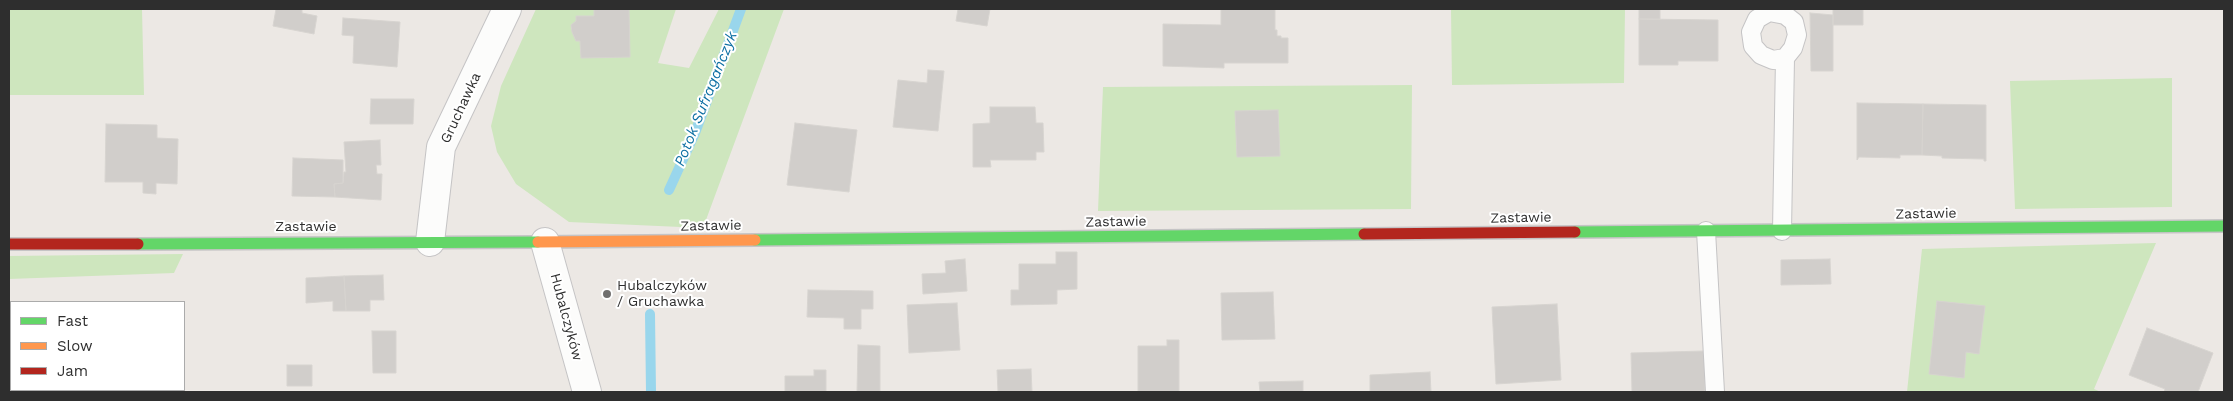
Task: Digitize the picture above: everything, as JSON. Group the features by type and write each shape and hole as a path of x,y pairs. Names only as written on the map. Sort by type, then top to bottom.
{"street":[{"name":"Gruchawka","path":"430,242 442,147 508,9"},
{"name":"Zastawie","path":"9,244 546,242 2224,226"},
{"name":"Hubalczyków","path":"546,242 587,392"}],"lane":[{"path":"1782,231 1785,58"},
{"path":"1706,231 1715,392"}],"green space":[{"path":"9,9 142,9 144,95 9,95"},
{"path":"536,9 676,9 658,63 689,68 719,9 784,9 703,228 569,222 516,184 497,152 491,126 501,86"},
{"path":"1451,9 1625,9 1624,83 1452,85"},
{"path":"2172,78 2172,207 2015,209 2010,81"},
{"path":"1412,85 1411,209 1098,211 1103,87"},
{"path":"2156,243 2094,389 2101,392 1907,392 1922,249"},
{"path":"183,254 174,273 9,279 9,256"}],"building":[{"path":"276,9 302,9 302,13 317,16 314,34 273,26"},
{"path":"594,9 629,9 630,57 581,58 580,41 576,41 571,25 576,21 576,16 594,16"},
{"path":"958,9 990,9 987,26 956,21"},
{"path":"1221,9 1275,9 1275,30 1277,30 1277,36 1288,38 1288,63 1224,63 1224,68 1163,66 1163,24 1221,25"},
{"path":"1639,9 1660,9 1660,19 1639,19"},
{"path":"1833,9 1863,9 1863,25 1833,25"},
{"path":"1810,13 1833,15 1833,71 1811,71"},
{"path":"343,18 400,22 397,67 353,63 354,36 342,35"},
{"path":"1639,19 1718,20 1718,61 1678,61 1678,65 1639,65"},
{"path":"928,70 944,71 938,131 893,127 898,80 927,83"},
{"path":"371,99 414,99 413,124 370,124"},
{"path":"1857,103 1923,104 1922,155 1900,155 1900,158 1859,157 1857,160"},
{"path":"1923,104 1986,105 1986,161 1984,159 1942,158 1942,156 1922,155"},
{"path":"990,107 1035,107 1036,123 1043,123 1044,152 1036,152 1036,160 990,160 991,167 973,167 973,124 990,123"},
{"path":"1278,110 1280,156 1237,157 1235,111"},
{"path":"795,123 857,130 849,192 787,185"},
{"path":"106,124 157,125 157,138 178,139 177,184 156,183 156,194 143,193 143,182 105,182"},
{"path":"380,140 381,165 376,165 377,174 382,174 381,200 335,197 334,184 343,183 344,172 346,172 344,142"},
{"path":"293,158 343,160 343,183 334,184 335,197 292,196"},
{"path":"1056,252 1077,252 1077,289 1057,290 1057,304 1011,305 1011,290 1019,290 1019,264 1056,264"},
{"path":"965,259 967,291 923,294 922,274 946,273 945,261"},
{"path":"1830,259 1831,284 1781,285 1781,260"},
{"path":"383,275 384,300 370,300 370,311 346,311 344,276"},
{"path":"344,276 346,311 333,311 333,301 306,303 306,278"},
{"path":"808,290 873,291 873,309 861,309 861,329 844,329 844,318 807,317"},
{"path":"1273,292 1275,339 1222,340 1221,293"},
{"path":"1937,301 1985,306 1979,354 1966,352 1964,378 1929,374"},
{"path":"957,303 960,350 909,353 907,305"},
{"path":"1557,304 1561,380 1496,384 1492,307"},
{"path":"2147,328 2213,353 2198,392 2164,392 2165,389 2129,375"},
{"path":"372,331 396,331 396,373 373,373"},
{"path":"1167,340 1179,340 1179,392 1138,392 1138,346 1167,346"},
{"path":"858,345 880,346 880,392 857,392"},
{"path":"1704,351 1705,392 1632,392 1631,353"},
{"path":"287,365 312,365 312,386 287,386"},
{"path":"1031,369 1032,392 998,392 997,370"},
{"path":"814,370 826,370 826,392 785,392 785,376 814,376"},
{"path":"1430,372 1431,392 1370,392 1370,375"},
{"path":"1303,381 1303,392 1260,392 1259,382"},
{"path":"13,391 57,391 57,392"},
{"path":"115,391 145,391 145,392"}],"waterway":[{"name":"Potok Sufragańczyk","path":"669,190 695,133 741,9"},
{"name":"Potok Sufragańczyk","path":"650,314 651,392"}],"traffic: fast":[{"path":"1575,232 2224,226"},
{"path":"755,240 1364,234"},
{"path":"138,244 538,242"}],"traffic: slow":[{"path":"538,242 755,240"}],"traffic: jam":[{"path":"1364,234 1575,232"},
{"path":"9,244 138,244"}],"place":[{"name":"Hubalczyków / Gruchawka","path":"607,294"}]}
